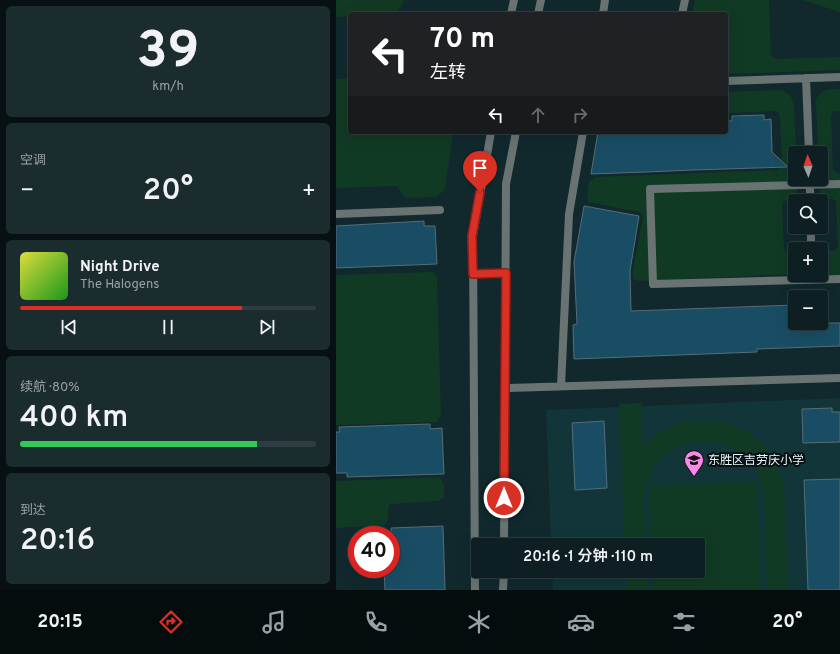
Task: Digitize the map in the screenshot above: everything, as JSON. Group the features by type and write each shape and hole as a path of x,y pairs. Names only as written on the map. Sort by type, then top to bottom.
{"street":[{"path":"511,12 514,0"},
{"path":"538,12 541,0"},
{"path":"603,12 606,0"},
{"path":"682,12 685,0"},
{"path":"728,81 840,77"},
{"path":"806,78 809,146"},
{"path":"476,590 472,236 491,134"},
{"path":"504,538 506,184 516,134"},
{"path":"561,386 569,214 583,134"},
{"path":"788,183 650,189 653,284 788,278"},
{"path":"828,183 840,184"},
{"path":"336,214 440,210"},
{"path":"473,274 506,273"},
{"path":"828,278 840,279"},
{"path":"505,388 840,378"},
{"path":"503,590 504,578"}],"shaded area":[{"name":"东胜区吉劳庆小学","path":"840,398 840,590 553,590 552,578 705,578 705,538 551,538 546,410"}],"green space":[{"path":"336,0 404,0 402,6 394,12 348,12 348,16 336,17"},
{"path":"695,0 769,0 771,55 775,59 840,57 840,70 728,74 728,12 692,12"},
{"path":"802,0 840,0 840,12"},
{"path":"348,78 348,134 453,134 445,190 436,197 405,198 397,186 336,188 336,79"},
{"path":"840,89 840,111 834,111 831,116 833,169 837,173 840,173 840,275 830,275 828,273 828,251 835,251 838,247 836,201 833,199 828,199 828,194 820,194 819,186 828,186 828,146 818,146 816,101 820,94 825,90"},
{"path":"781,90 790,95 794,104 796,146 788,146 788,186 797,186 797,194 788,194 788,201 782,204 784,249 788,253 788,274 637,281 633,277 633,270 643,217 640,212 588,202 587,195 589,182 596,177 778,170 782,165 780,116 777,111 728,113 728,92"},
{"path":"433,272 437,277 441,415 437,422 336,425 336,275"},
{"path":"641,403 643,447 656,434 678,423 702,419 726,422 747,431 765,446 778,467 784,489 788,590 767,590 764,500 763,487 759,475 754,466 745,456 731,447 718,442 693,442 681,445 660,459 652,470 646,486 644,511 646,538 625,538 619,404"},
{"path":"439,477 444,484 444,497 438,501 391,504 388,507 388,521 384,525 348,526 348,527 336,528 336,481"},
{"path":"757,481 761,590 653,590 652,578 705,578 705,538 651,538 649,485"},
{"path":"626,578 647,578 648,590 627,590"}],"building":[{"path":"764,115 764,120 771,119 772,152 788,167 591,174 598,134 728,134 728,121 732,121 732,116"},
{"path":"584,206 639,216 630,271 631,311 788,305 788,330 828,330 828,323 840,323 840,346 757,349 757,352 574,359 573,325 577,324 574,262"},
{"path":"424,221 424,226 435,226 437,264 336,268 336,226"},
{"path":"832,408 832,412 840,412 840,442 803,443 802,409"},
{"path":"604,421 607,488 575,490 572,423"},
{"path":"430,424 430,429 442,428 444,474 347,477 347,473 336,473 336,432 340,432 339,427"},
{"path":"840,479 840,590 808,590 804,480"},
{"path":"443,526 445,590 385,590 384,578 400,578 400,528"}],"place":[{"name":"东胜区吉劳庆小学","path":"694,477"}],"route":[{"path":"480,192 472,236 473,274 506,273 504,498"}]}
